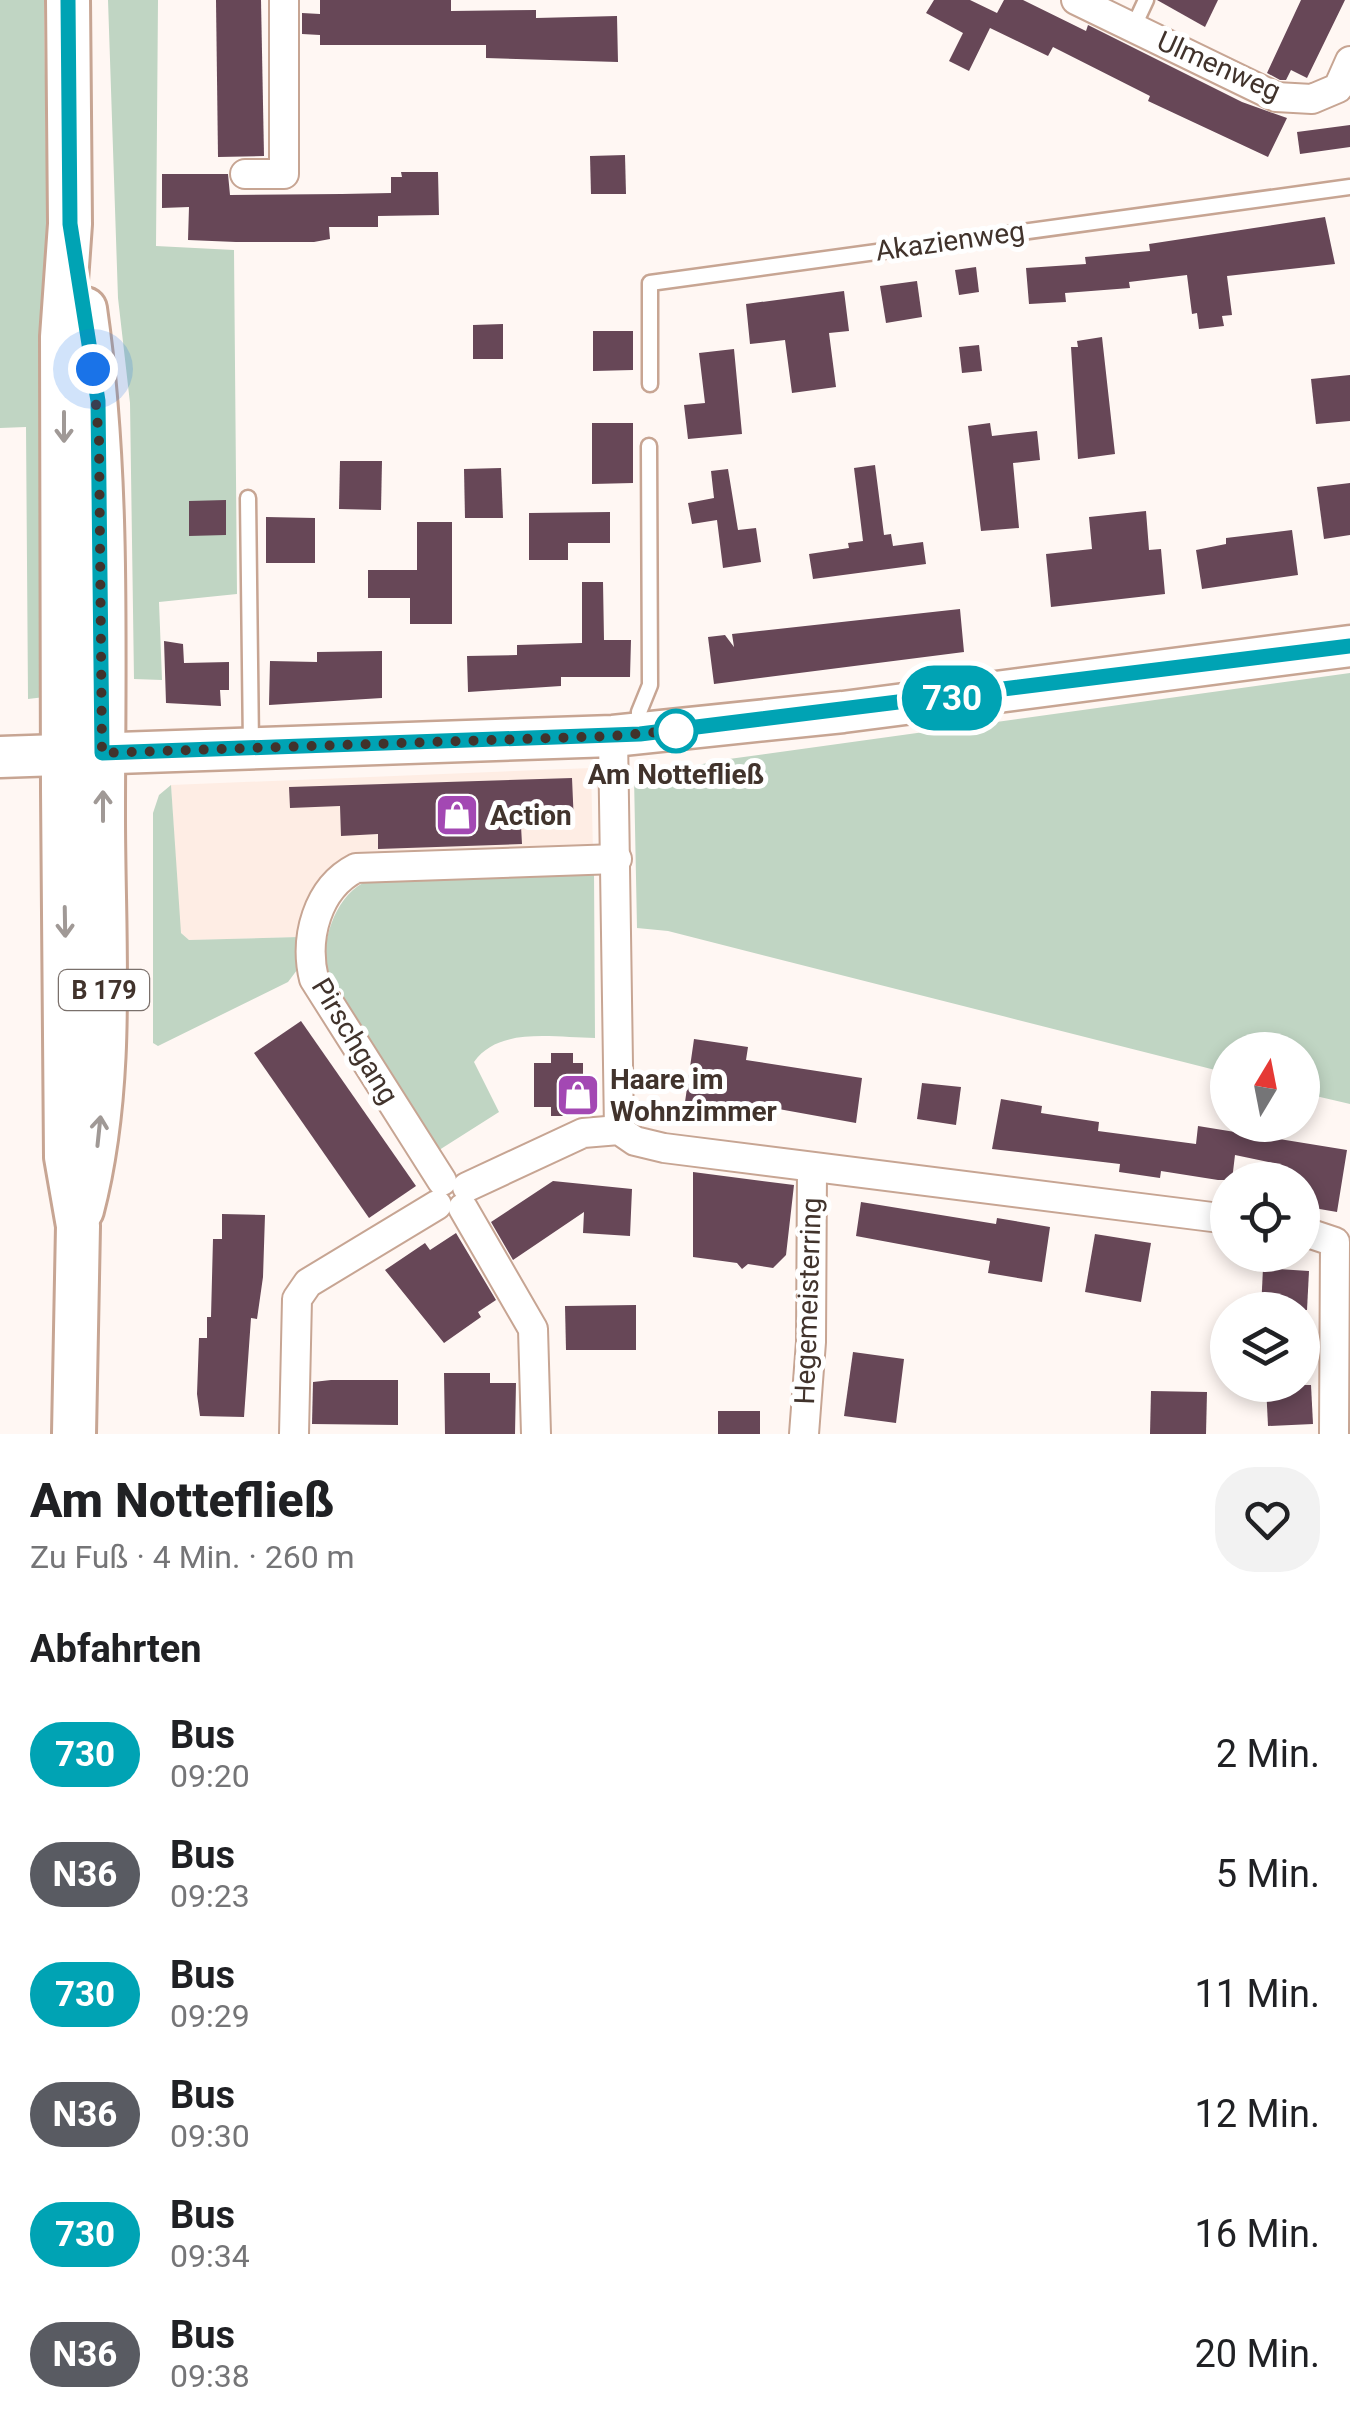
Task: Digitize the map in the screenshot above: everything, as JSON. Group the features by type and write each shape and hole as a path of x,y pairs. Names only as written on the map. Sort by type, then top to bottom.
{"main road":[{"name":"B 179","path":"68,0 70,224 62,336 101,1108 96,1157 78,1226 74,1434"},
{"path":"0,756 626,735 1350,646"}],"street":[{"path":"245,174 284,174 284,0"},
{"name":"Ulmenweg","path":"1076,0 1276,97 1312,98 1338,88 1350,61"},
{"path":"619,1130 617,858 626,735"},
{"name":"Pirschgang","path":"536,1434 532,1328 314,979 310,944 324,897 335,879 356,868 617,858"},
{"path":"294,1434 297,1300 308,1282 452,1195 583,1133 619,1130 635,1141 664,1148 1210,1218"},
{"name":"Hegemeisterring","path":"804,1434 811,1342 812,1168"},
{"path":"1320,1237 1335,1242 1334,1434"}],"lane":[{"path":"1132,28 1146,0"},
{"name":"Akazienweg","path":"650,384 650,283 1350,187"},
{"path":"626,735 650,685 648,446"},
{"path":"248,498 251,747"}],"shaded area":[{"path":"591,768 593,852 355,864 299,937 189,940 180,932 171,785"}],"green space":[{"path":"0,0 44,0 53,696 28,699 26,427 0,428"},
{"path":"108,0 158,0 156,246 234,250 237,594 159,602 162,680 134,679 130,403 118,298"},
{"path":"1350,673 1350,1104 1320,1097 1320,1032 1210,1032 1210,1069 668,931 637,928 634,777 729,759"},
{"path":"171,785 181,933 189,940 299,937 297,970 288,982 158,1046 153,1043 153,813 159,795"},
{"path":"594,870 595,1038 529,1036 498,1043 485,1051 474,1062 499,1112 436,1152 324,972 333,918 347,896 369,880"}],"building":[{"path":"216,0 261,0 264,156 218,157"},
{"path":"320,0 451,0 451,11 536,10 536,18 617,16 618,62 486,58 486,45 320,45 320,35 302,34 302,13 320,14"},
{"path":"934,0 970,0 997,13 1004,0 1023,0 1086,31 1088,25 1242,102 1287,118 1268,157 1148,101 1150,96 1053,47 1048,56 990,28 969,71 949,61 963,33 926,13"},
{"path":"1157,0 1218,0 1205,27"},
{"path":"1301,0 1345,0 1307,78 1291,70 1286,80 1280,80 1267,73"},
{"path":"1350,125 1350,147 1300,154 1297,132"},
{"path":"625,155 626,194 591,194 590,156"},
{"path":"401,172 438,172 439,215 378,216 378,227 329,227 330,239 314,242 236,242 188,240 189,207 162,208 162,174 228,174 230,195 391,193 391,177 402,177"},
{"path":"1325,217 1335,264 1227,276 1232,315 1222,316 1224,326 1199,329 1197,313 1192,314 1187,275 1129,282 1130,288 1065,293 1066,302 1029,304 1026,268 1086,264 1085,257 1150,251 1149,244"},
{"path":"976,267 979,292 959,295 955,270"},
{"path":"917,281 922,317 886,323 880,286"},
{"path":"844,291 849,331 829,333 836,387 792,393 785,340 750,344 746,304"},
{"path":"503,324 503,359 473,359 473,325"},
{"path":"593,331 633,331 633,370 593,371"},
{"path":"1102,337 1115,454 1078,459 1071,347 1078,347 1077,341"},
{"path":"979,345 982,371 962,373 959,347"},
{"path":"734,349 742,434 688,439 684,405 705,403 699,353"},
{"path":"1350,375 1350,421 1316,424 1311,379"},
{"path":"592,423 633,423 633,483 592,484"},
{"path":"990,423 992,436 1037,431 1040,460 1013,463 1019,528 981,531 968,426"},
{"path":"340,461 382,461 381,510 339,509"},
{"path":"875,465 884,535 891,534 893,546 923,542 926,564 813,579 809,554 849,548 848,543 863,541 854,468"},
{"path":"501,468 503,518 465,518 464,469"},
{"path":"728,469 738,530 756,528 761,562 723,568 717,520 692,524 688,503 714,498 711,471"},
{"path":"1350,483 1350,535 1324,539 1317,487"},
{"path":"226,500 226,535 189,536 189,501"},
{"path":"1146,511 1149,550 1161,549 1165,594 1051,607 1046,554 1092,549 1089,517"},
{"path":"610,512 610,543 568,543 568,560 529,560 529,513"},
{"path":"266,517 315,518 315,563 266,563"},
{"path":"417,522 452,522 452,624 410,624 410,598 368,598 368,570 417,570"},
{"path":"1292,530 1298,575 1202,589 1196,550 1226,544 1226,538"},
{"path":"582,582 603,582 604,640 631,640 630,677 561,677 561,686 468,692 467,656 517,655 517,645 582,643"},
{"path":"960,609 964,652 714,684 708,637 725,635 734,647 732,634"},
{"path":"164,641 183,644 184,663 229,662 229,690 220,690 221,706 166,703"},
{"path":"382,651 382,698 269,705 270,661 317,662 317,652"},
{"name":"Action","path":"572,778 574,824 521,826 522,844 378,849 378,834 341,836 340,806 290,808 289,787"},
{"path":"301,1021 416,1186 369,1218 254,1053"},
{"path":"694,1039 748,1047 746,1060 862,1078 856,1123 740,1102 738,1111 685,1102"},
{"path":"551,1053 573,1053 573,1063 583,1063 583,1106 573,1107 573,1116 551,1116 551,1107 534,1107 534,1063 551,1063"},
{"path":"922,1083 961,1087 956,1125 917,1119"},
{"path":"1001,1099 1042,1106 1041,1113 1099,1122 1098,1131 1196,1144 1198,1126 1210,1128 1210,1142 1297,1142 1347,1150 1337,1212 1320,1209 1320,1162 1268,1162 1235,1155 1234,1162 1210,1162 1210,1179 1161,1171 1160,1178 1119,1172 1120,1164 992,1149"},
{"path":"693,1172 794,1185 786,1255 773,1268 748,1264 742,1269 737,1263 693,1257"},
{"path":"553,1181 632,1189 630,1236 583,1233 584,1212 513,1260 491,1222"},
{"path":"861,1202 996,1224 997,1218 1050,1227 1042,1282 988,1273 990,1261 856,1236"},
{"path":"222,1214 265,1215 263,1277 257,1319 251,1318 244,1417 200,1416 197,1394 199,1338 207,1338 207,1317 211,1317 213,1239 222,1239"},
{"path":"456,1233 496,1300 478,1312 481,1317 444,1343 385,1270 425,1243 430,1250"},
{"path":"1095,1234 1151,1243 1141,1302 1085,1292"},
{"path":"1263,1272 1309,1272 1308,1292 1262,1292"},
{"path":"636,1305 636,1350 566,1350 565,1306"},
{"path":"853,1352 904,1359 896,1423 844,1416"},
{"path":"444,1373 490,1373 490,1383 516,1383 515,1434 445,1434"},
{"path":"398,1380 398,1425 312,1424 313,1382"},
{"path":"1151,1391 1207,1392 1206,1434 1150,1434"},
{"path":"1267,1402 1312,1402 1313,1424 1268,1426"},
{"path":"718,1411 760,1411 760,1434 718,1434"}],"bus line":[{"name":"730","path":"68,0 70,224 98,401 102,753 640,734 843,712 1350,646"}],"place":[{"name":"Am Nottefließ","path":"676,731"},
{"name":"Action","path":"457,815"},
{"name":"Haare im Wohnzimmer","path":"578,1095"}],"route":[{"path":"93,369 99,440 102,753 613,736 682,730 676,731"}]}
